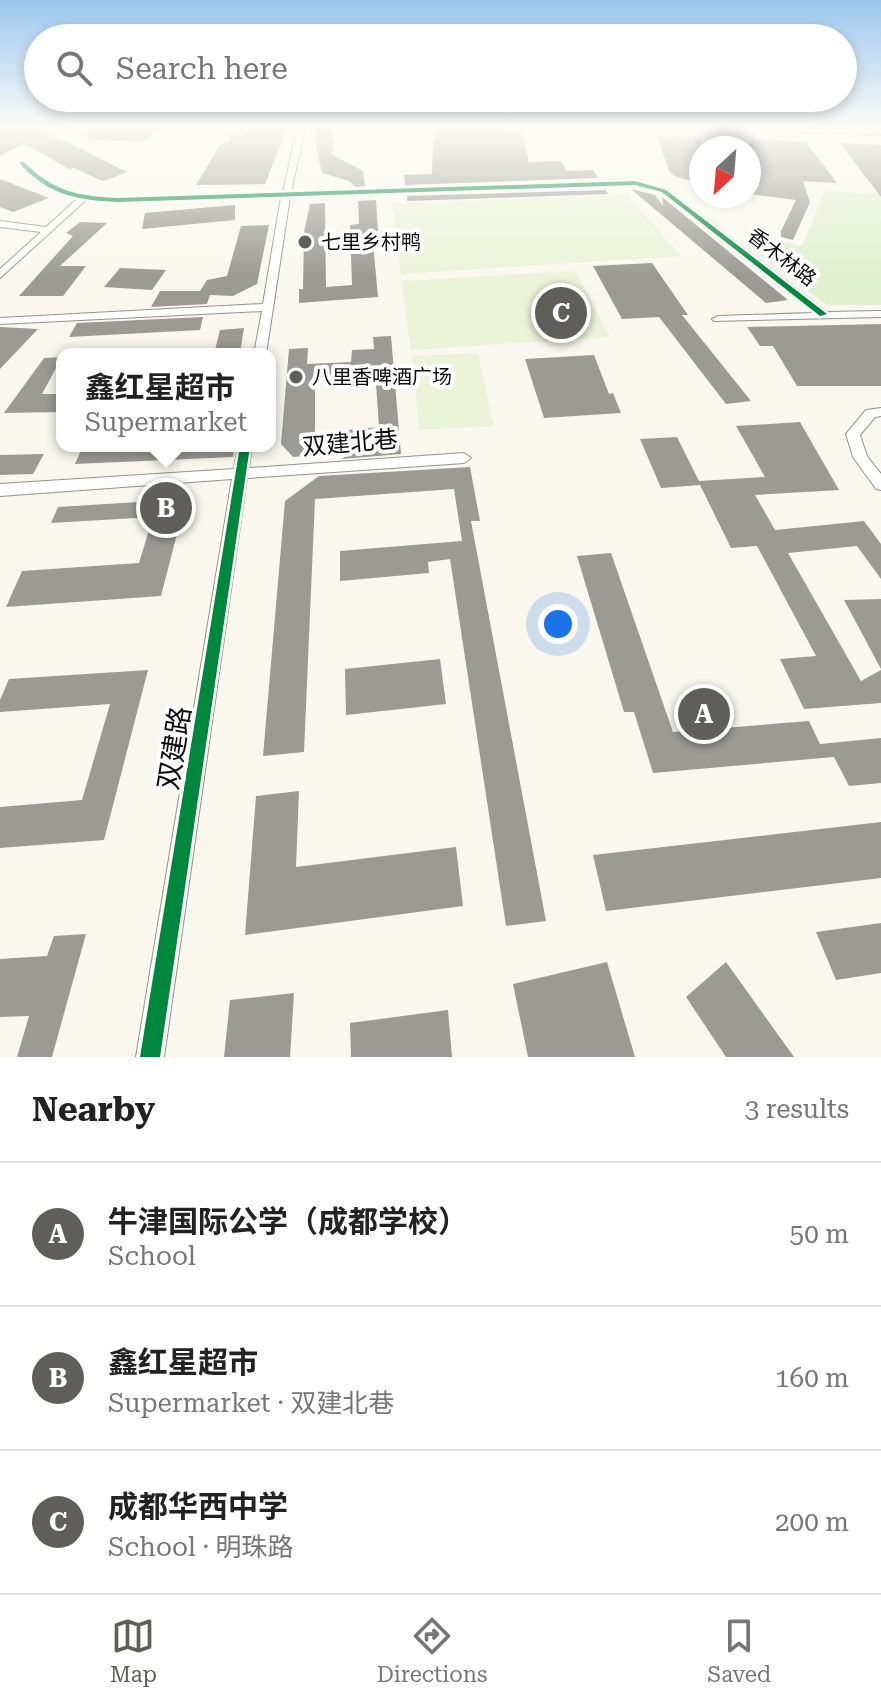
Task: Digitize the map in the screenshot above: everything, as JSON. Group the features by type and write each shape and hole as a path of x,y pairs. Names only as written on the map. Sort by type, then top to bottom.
{"street":[{"path":"34,177 38,182 83,198 286,196"},
{"path":"261,348 290,177"},
{"name":"香木林路","path":"286,196 635,183 664,191 823,314"},
{"path":"0,275 83,198"},
{"path":"0,224 49,230"},
{"path":"0,321 268,307"},
{"name":"香木林路","path":"718,319 881,314"},
{"path":"881,412 871,413 853,434 860,457 881,485"},
{"name":"双建路","path":"150,1057 244,452"},
{"name":"双建北巷","path":"0,490 240,476 464,458"}],"green space":[{"path":"825,191 881,194 881,305 827,305 745,245 757,235 802,246"},
{"path":"627,195 681,256 401,274 392,203"},
{"path":"575,271 610,337 411,350 401,281"},
{"path":"478,353 494,426 419,430 412,356"}],"building":[{"path":"201,177 268,177 265,184 196,185"},
{"path":"337,177 364,177 365,186 356,187"},
{"path":"404,177 598,178 405,185"},
{"path":"761,177 833,177 837,183 803,181 810,202 793,240 781,237 781,231 796,200 761,196"},
{"path":"866,177 881,177 881,197"},
{"path":"0,179 49,198 13,212 0,207"},
{"path":"631,189 655,195 663,206 662,197 788,300 766,303"},
{"path":"606,190 608,194 407,201 407,196"},
{"path":"376,200 378,231 372,232 378,297 299,303 299,289 303,289 304,232 310,204 325,203 326,287 352,285 350,225 359,224 358,201"},
{"path":"235,205 235,220 142,229 145,213"},
{"path":"80,222 107,223 60,266 86,266 63,296 19,296 73,236 66,233"},
{"path":"269,225 257,284 233,296 210,295 207,304 151,307 160,291 200,291 207,280 227,276 241,226"},
{"path":"652,263 688,315 682,315 751,401 726,404 659,317 622,319 593,266"},
{"path":"120,268 166,270 152,290 104,287"},
{"path":"203,317 200,330 69,337 77,323"},
{"path":"881,324 881,386 797,386 773,346 760,346 747,327"},
{"path":"0,327 38,329 0,369"},
{"path":"244,328 241,348 216,348 220,330"},
{"path":"391,336 401,454 342,459 350,452 293,457 281,444 289,349 308,348 307,364 351,362 352,350 374,349 373,337","holes":["343,375 342,386 376,384 379,427 315,433 315,376"]},
{"path":"594,355 609,394 613,393 621,413 544,418 525,359"},
{"path":"56,357 56,368 42,394 56,394 56,412 4,413 44,358"},
{"path":"800,422 839,490 755,495 775,530 864,521 881,544 881,579 857,546 788,553 861,681 881,670 881,703 804,709 780,659 816,656 757,546 731,548 700,485 661,488 640,439 677,437 699,481 765,477 736,426"},
{"path":"80,452 234,452 233,457 75,464"},
{"path":"44,454 33,474 0,475 0,455"},
{"path":"470,467 480,521 471,521 546,921 506,926 450,559 428,562 429,573 340,581 340,551 462,541 454,489 315,499 304,752 263,756 285,501 319,476"},
{"path":"186,499 161,596 6,607 22,571 139,563 153,517 51,523 58,507"},
{"path":"611,553 673,732 809,721 820,744 881,738 881,783 849,786 834,757 653,773 634,712 624,712 577,556"},
{"path":"881,599 881,669 844,600"},
{"path":"440,659 446,704 346,715 345,669"},
{"path":"148,670 104,840 0,848 0,807 82,800 110,704 0,712 0,700 9,679"},
{"path":"299,791 296,867 456,847 463,906 245,935 256,796"},
{"path":"881,822 881,878 606,911 593,855"},
{"path":"881,923 881,973 836,980 816,932"},
{"path":"86,934 52,1057 17,1057 29,1016 0,1017 0,959 47,956 54,936"},
{"path":"607,962 635,1057 528,1057 513,984"},
{"path":"726,962 794,1057 726,1057 686,997"},
{"path":"294,993 290,1057 224,1057 230,1000"},
{"path":"448,1010 452,1057 351,1057 350,1023"}],"cycle path":[{"path":"37,177 65,193 117,200 635,183 664,191 823,314"},
{"path":"150,1057 244,452"}],"place":[{"name":"七里乡村鸭","path":"305,242"},
{"name":"成都华西中学","path":"561,313"},
{"name":"八里香啤酒广场","path":"296,377"},
{"name":"鑫红星超市","path":"166,508"},
{"name":"牛津国际公学（成都学校）","path":"704,714"}]}
